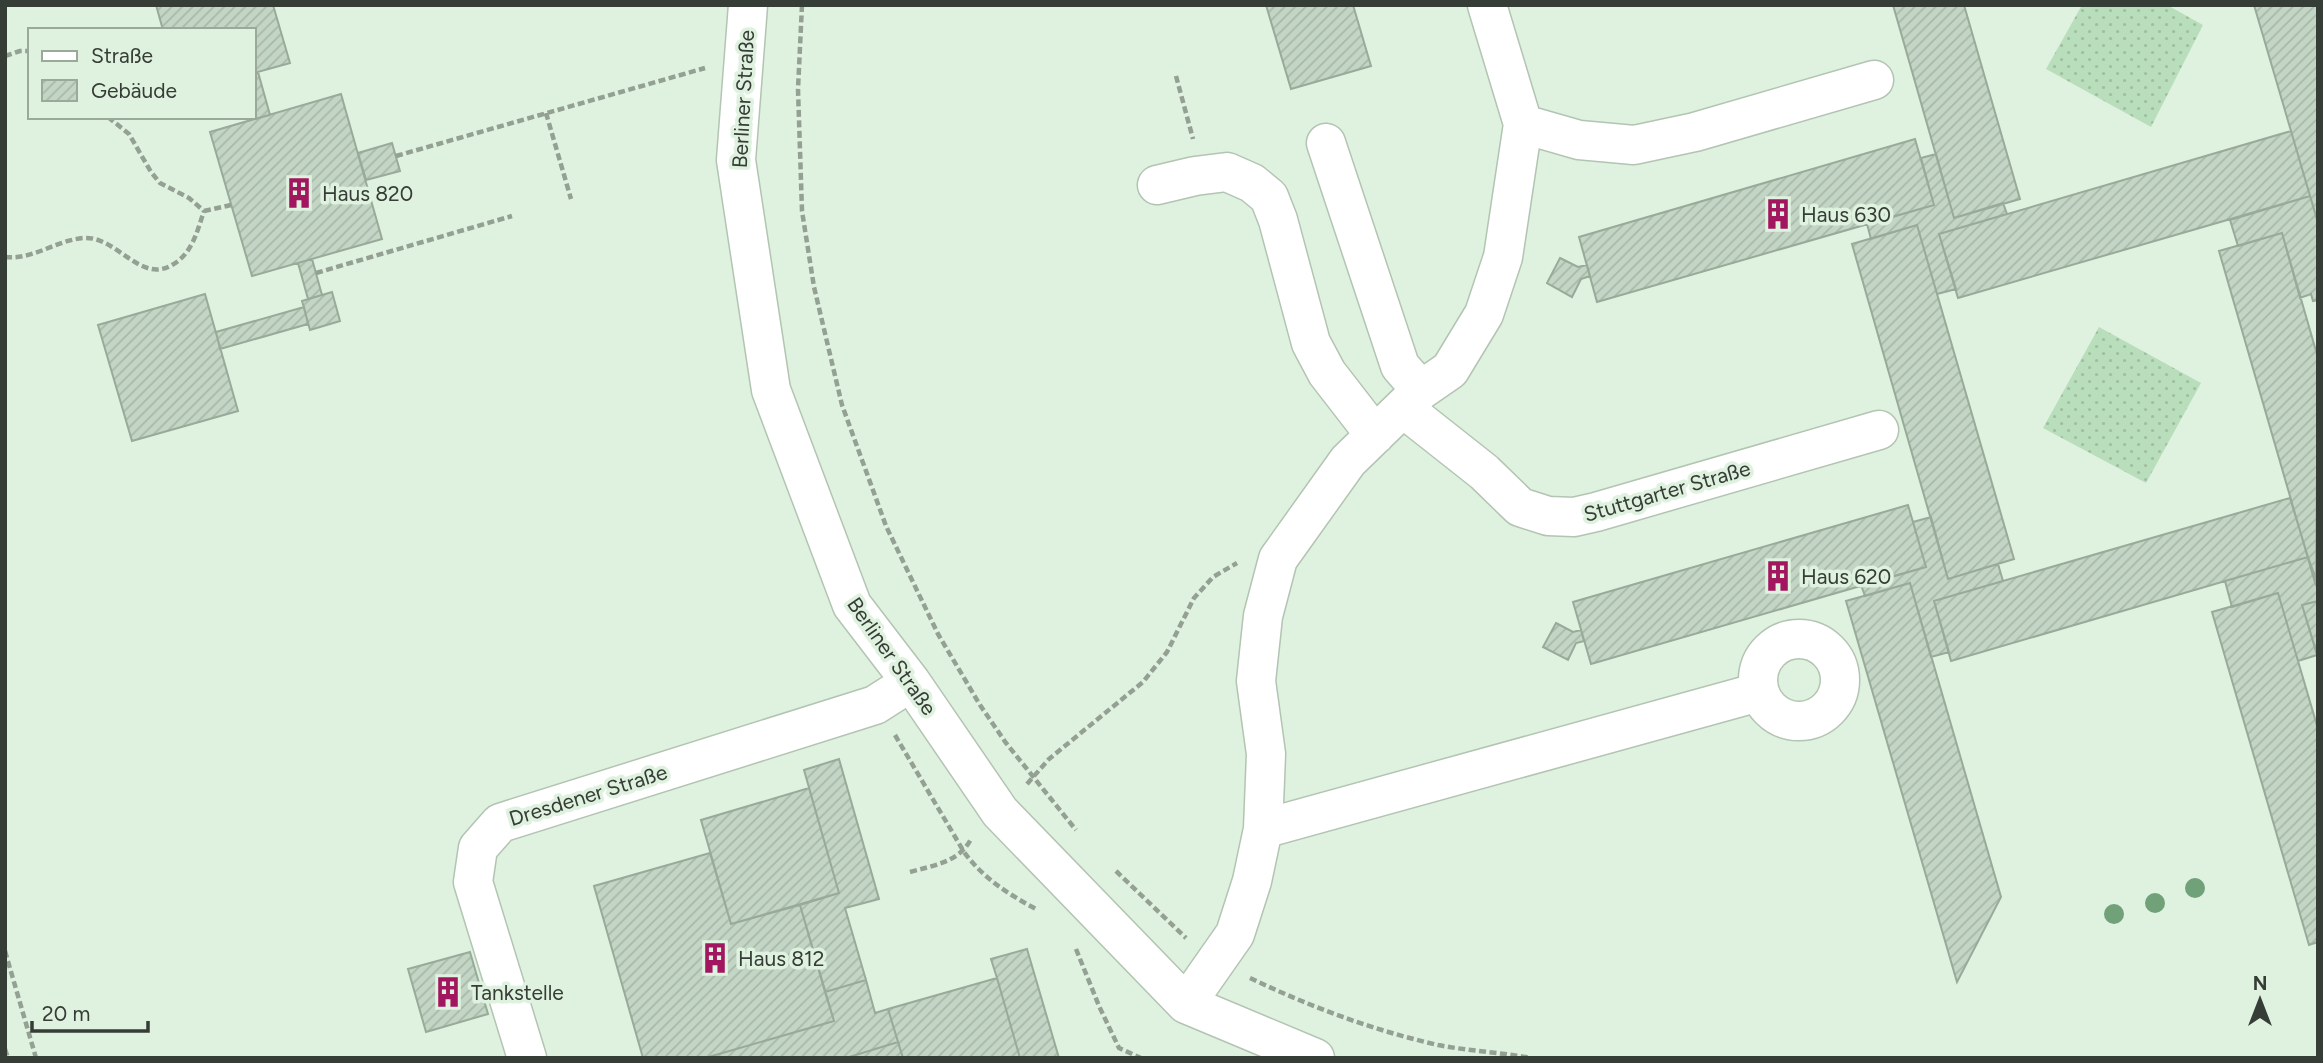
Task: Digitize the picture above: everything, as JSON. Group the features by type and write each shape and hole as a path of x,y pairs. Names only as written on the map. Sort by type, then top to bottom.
{"lane":[{"name":"Berliner Straße","path":"748,5 736,160 771,390 852,605 911,682 1000,812 1186,1004 1315,1058"},
{"path":"1186,1004 1235,934 1252,881 1263,829 1266,754 1256,681 1263,616 1278,559 1348,461 1412,399 1450,370 1484,314 1503,257 1522,124 1487,5"},
{"path":"1522,124 1579,140 1634,145 1695,132 1874,80"},
{"name":"Stuttgarter Straße","path":"1326,143 1412,399 1520,507 1548,516 1574,517 1879,430"},
{"path":"1157,185 1227,173 1252,183 1269,197 1278,220 1311,343 1327,373 1375,435"},
{"name":"Dresdener Straße","path":"527,1058 473,882 478,848 500,822 874,705 911,682"},
{"path":"1263,829 1759,692"}],"path":[{"path":"802,5 797,89 802,211 814,287 842,405 886,526 938,634 980,705 1033,777 1084,838"},
{"path":"5,57 28,51"},
{"path":"396,156 706,68 743,72"},
{"path":"1176,76 1203,175"},
{"path":"547,113 571,199"},
{"path":"111,119 130,134 151,173 160,183 189,198 204,211"},
{"path":"204,211 232,205"},
{"path":"5,257 27,256 69,241 98,239 152,271 166,269 179,261 189,250 204,211"},
{"path":"316,273 512,216"},
{"path":"910,872 964,852 974,833 1000,812 1058,751 1143,682 1167,652 1194,598 1213,577 1239,561 1278,559"},
{"path":"1109,864 1183,936 1217,961 1293,999 1343,1019 1442,1046 1530,1058"},
{"path":"5,951 36,1058"},
{"path":"5,1049 8,1058"}],"green space":[{"path":"2082,5 2167,5 2203,25 2151,127 2046,69"},
{"path":"2099,327 2201,383 2146,483 2043,428"}],"building":[{"path":"156,5 273,5 290,63 256,72 256,28 162,28"},
{"path":"1266,5 1353,5 1371,66 1291,89"},
{"path":"1893,5 1964,5 2020,199 1954,218"},
{"path":"2254,5 2318,5 2318,223 2291,131"},
{"path":"256,72 270,115 256,119"},
{"name":"Haus 820","path":"341,94 382,239 252,276 210,132"},
{"path":"2291,131 2310,196 1958,298 1939,234"},
{"name":"Haus 630","path":"1915,139 1934,205 1597,302 1579,237"},
{"path":"392,143 400,171 366,180 358,153"},
{"path":"1936,154 1954,218 2003,203 2007,214 1939,234 1956,289 1937,294 1917,225 1871,239 1867,224 1934,205 1921,158"},
{"path":"2310,196 2318,223 2318,300 2313,301 2311,294 2300,298 2282,233 2238,246 2230,220"},
{"path":"1917,225 2014,559 1948,579 1852,244"},
{"path":"2282,233 2318,358 2316,586 2219,251"},
{"path":"1560,258 1578,267 1587,265 1590,276 1581,279 1572,297 1547,283"},
{"path":"312,259 322,295 308,299 298,263"},
{"path":"332,292 340,321 310,330 302,301"},
{"path":"205,294 238,411 132,441 98,325"},
{"path":"304,307 308,324 220,349 216,332"},
{"path":"2290,498 2308,557 1951,661 1934,601"},
{"name":"Haus 620","path":"1908,505 1926,567 1591,664 1573,602"},
{"path":"1931,517 1948,579 1998,564 2003,581 1934,601 1949,652 1931,657 1910,583 1865,596 1861,585 1926,567 1913,522"},
{"path":"2308,557 2318,585 2318,601 2302,605 2317,655 2298,661 2278,593 2232,607 2225,581"},
{"path":"1910,583 2001,897 1957,982 1846,601"},
{"path":"2278,593 2318,729 2318,942 2309,945 2212,612"},
{"path":"2318,601 2318,657 2302,605"},
{"path":"1556,623 1573,632 1581,630 1584,641 1576,643 1568,660 1543,647"},
{"path":"839,759 879,899 845,908 866,980 825,992 800,905 839,893 804,770"},
{"path":"809,788 839,893 731,924 701,820"},
{"name":"Haus 812","path":"710,853 731,924 800,905 834,1021 705,1058 643,1058 594,886"},
{"path":"1027,949 1059,1058 1020,1058 991,959"},
{"name":"Tankstelle","path":"470,952 488,1014 426,1032 408,969"},
{"path":"997,978 1020,1058 903,1058 888,1009"},
{"path":"866,980 875,1013 888,1009 898,1042 846,1058 705,1058 834,1021 825,992"},
{"path":"898,1042 903,1058 846,1058"}],"place":[{"name":"Haus 820","path":"299,193"},
{"name":"Haus 630","path":"1778,214"},
{"name":"Haus 620","path":"1778,576"},
{"name":"Haus 812","path":"715,958"},
{"name":"Tankstelle","path":"448,992"}]}
